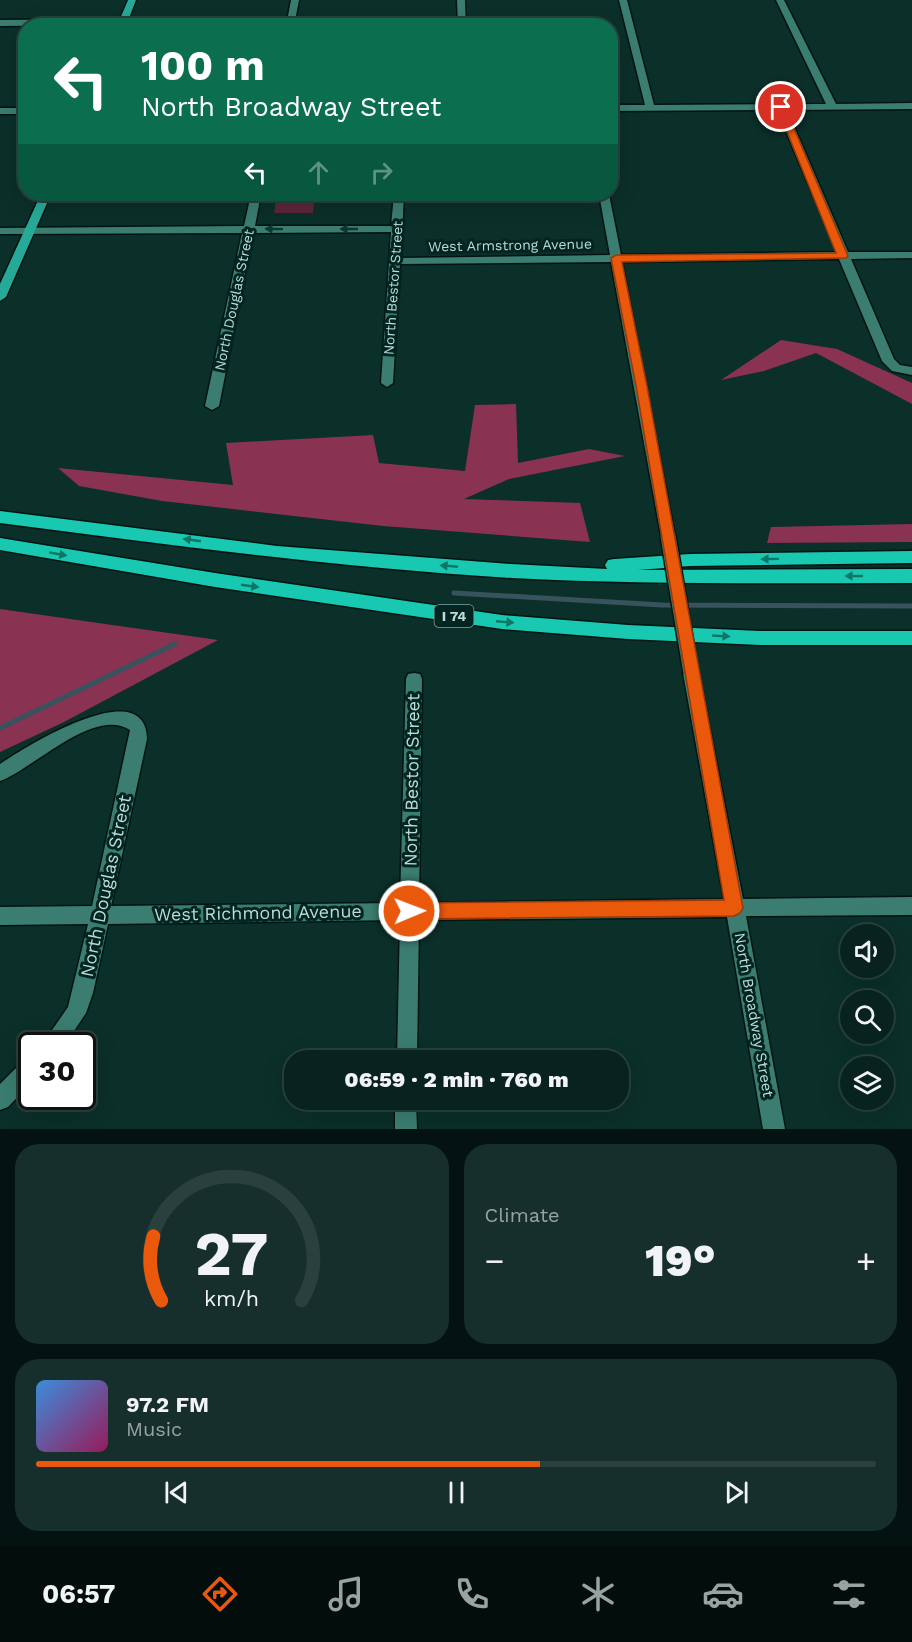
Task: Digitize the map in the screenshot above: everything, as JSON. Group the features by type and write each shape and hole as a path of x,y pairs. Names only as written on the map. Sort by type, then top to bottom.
{"highway":[{"path":"0,517 277,552 511,571 649,576 912,576"},
{"name":"I 74","path":"0,544 203,579 502,622 628,632 760,638 912,638"},
{"path":"511,571 690,560 912,557"}],"main road":[{"path":"124,18 132,0"},
{"path":"0,297 43,201"}],"street":[{"path":"292,18 295,0"},
{"path":"460,0 461,18"},
{"path":"623,0 650,107"},
{"path":"780,0 832,106"},
{"path":"0,23 18,23"},
{"path":"618,108 912,106"},
{"path":"781,107 888,361 896,368 912,371"},
{"path":"0,111 18,111"},
{"name":"North Douglas Street","path":"212,406 255,201"},
{"name":"North Bestor Street","path":"387,383 399,201"},
{"name":"North Broadway Street","path":"605,201 668,536 691,673 715,791 774,1129"},
{"path":"0,221 30,227"},
{"path":"0,231 30,227 398,229"},
{"name":"West Armstrong Avenue","path":"396,261 912,255"},
{"name":"North Bestor Street","path":"407,1050 414,679"},
{"name":"North Douglas Street","path":"0,774 38,748 84,724 104,720 130,721 138,727 138,736 80,1003 62,1032"},
{"name":"West Richmond Avenue","path":"0,916 912,906"},
{"path":"0,1100 18,1081"},
{"path":"406,1110 406,1129"}],"shaded area":[{"path":"276,201 314,201 313,213 274,213"},
{"path":"781,340 837,349 912,383 912,404 816,353 764,371 721,380"},
{"path":"516,404 518,463 589,449 625,456 509,479 464,499 580,503 590,542 383,526 162,501 79,486 58,468 233,485 226,443 373,435 379,463 465,471 475,405"},
{"path":"912,524 912,542 767,543 771,527"},
{"path":"0,609 218,640 64,722 0,752"}],"waterway":[{"path":"454,593 662,605 912,606"},
{"path":"0,728 175,644"}],"route":[{"path":"409,911 734,908 642,386 616,258 843,256 781,107"}]}
